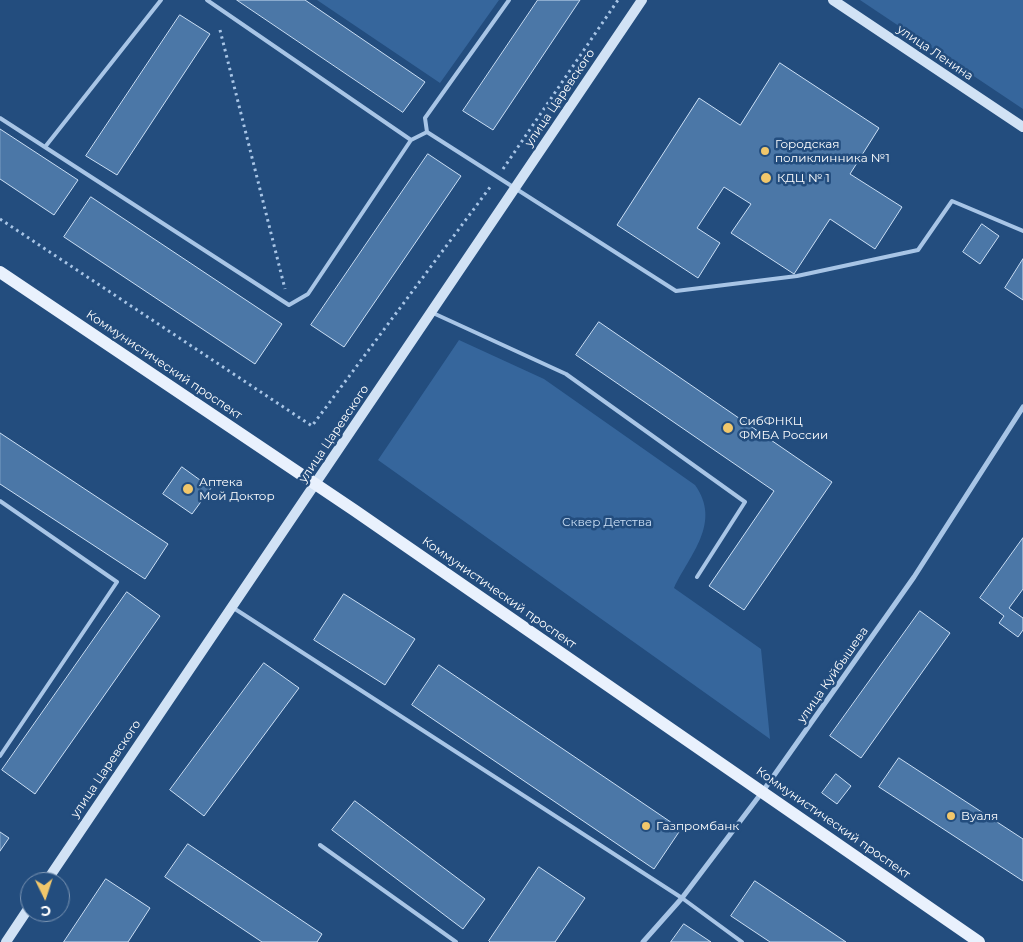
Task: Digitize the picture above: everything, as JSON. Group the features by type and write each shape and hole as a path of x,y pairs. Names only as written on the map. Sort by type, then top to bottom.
{"main road":[{"name":"Коммунистический проспект","path":"0,272 316,484 763,791 975,941"}],"street":[{"name":"улица Царевского","path":"53,872 642,0"},
{"name":"улица Ленина","path":"833,0 1023,127"},
{"name":"улица Куйбышева","path":"643,942 682,898 763,791 914,577 1023,407"},
{"path":"6,942 20,921"}],"lane":[{"path":"44,147 161,0"},
{"path":"207,0 411,140"},
{"path":"426,132 425,118 508,0"},
{"path":"0,118 289,305 308,294 411,140 426,132"},
{"path":"426,132 498,176 676,291 797,276 918,250 952,201 1023,230"},
{"path":"430,312 566,374 745,502 697,578"},
{"path":"0,501 117,582 0,756"},
{"path":"231,606 682,898 742,942"},
{"path":"320,845 456,942"}],"path":[{"path":"0,219 312,426 498,176 618,0"},
{"path":"220,30 289,305"}],"green space":[{"path":"317,0 499,0 440,83"},
{"path":"860,0 1023,0 1023,109"},
{"name":"Сквер Детства","path":"459,340 544,379 695,485 703,499 704,525 701,538 674,588 761,649 770,739 378,460"}],"building":[{"path":"237,0 305,0 425,82 403,112"},
{"path":"538,0 580,0 493,130 463,111"},
{"path":"180,15 210,34 117,175 86,156"},
{"name":"Городская поликлинника №1","path":"780,63 879,128 850,174 902,207 875,249 830,219 794,274 731,233 751,204 724,187 697,228 720,243 698,278 617,225 699,98 740,125"},
{"path":"0,129 78,180 54,215 0,179"},
{"path":"428,154 461,176 344,347 311,325"},
{"path":"91,197 282,324 255,364 64,237"},
{"path":"982,224 999,236 980,264 963,252"},
{"path":"1023,259 1023,300 1005,288"},
{"path":"599,322 832,482 744,610 709,586 774,491 576,355"},
{"path":"0,433 168,544 145,579 0,484"},
{"path":"182,467 211,488 192,514 163,494"},
{"path":"1023,538 1023,589 1009,608 1023,618 1023,630 1018,637 999,623 1004,616 980,598"},
{"path":"127,592 160,616 35,794 2,770"},
{"path":"344,594 415,639 385,685 314,640"},
{"path":"920,611 950,633 861,758 830,736"},
{"path":"264,663 299,688 204,816 170,790"},
{"path":"439,665 681,829 654,869 412,705"},
{"path":"899,758 1023,839 1023,881 879,787"},
{"path":"836,774 851,786 837,804 822,793"},
{"path":"355,801 485,899 463,929 332,830"},
{"path":"0,832 9,838 0,851"},
{"path":"188,844 322,934 317,942 262,942 165,877"},
{"path":"539,867 585,898 555,942 490,942 489,941"},
{"path":"106,879 150,908 128,942 64,942"},
{"path":"755,881 846,942 770,942 731,916"},
{"path":"684,924 711,942 671,942"}],"place":[{"name":"Городская поликлинника №1","path":"765,151"},
{"name":"КДЦ № 1","path":"766,178"},
{"name":"СибФНКЦ ФМБА России","path":"728,428"},
{"name":"Аптека Мой Доктор","path":"188,489"},
{"name":"Вуаля","path":"951,816"},
{"name":"Газпромбанк","path":"646,826"}]}
